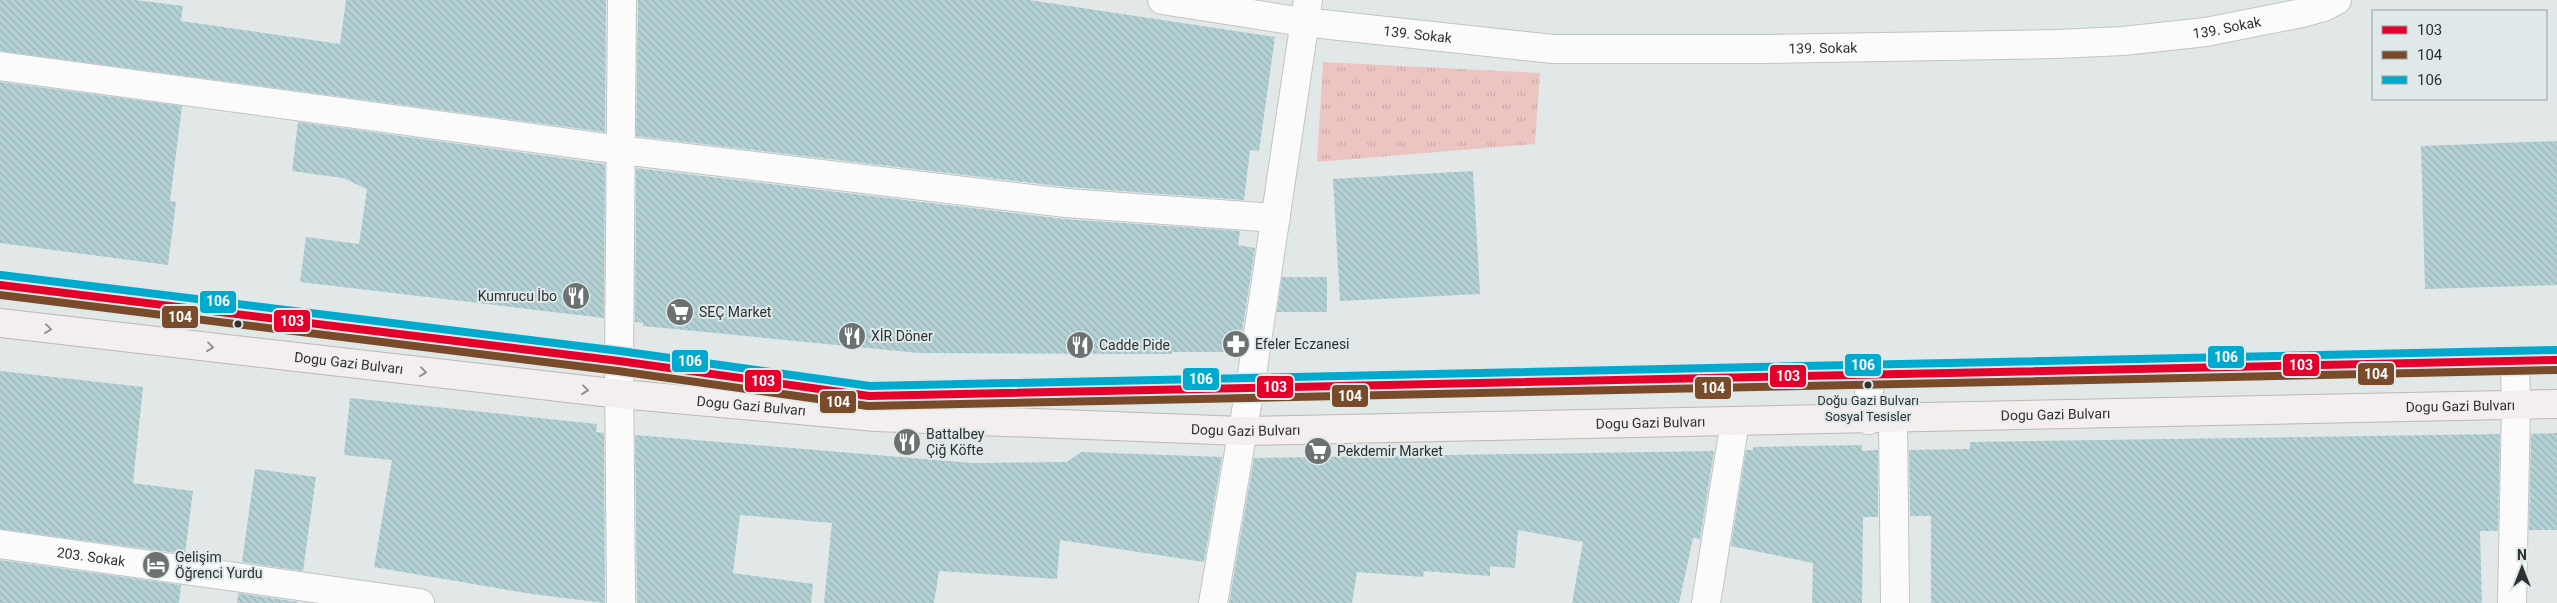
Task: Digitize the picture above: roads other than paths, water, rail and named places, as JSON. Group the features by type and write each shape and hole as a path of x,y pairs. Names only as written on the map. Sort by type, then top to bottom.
{"main road":[{"path":"0,285 619,361 869,396 2557,360"},
{"name":"Dogu Gazi Bulvarı","path":"0,323 620,394 876,417 1242,431 1735,420 1881,420 2557,404"}],"street":[{"path":"621,603 619,361 622,0"},
{"name":"139. Sokak","path":"1162,0 1305,11 1553,49 1762,49 2057,44 2123,41 2206,32 2302,13 2324,7 2337,0"},
{"path":"1213,603 1250,388 1305,11"},
{"path":"0,66 621,150 1066,203 1276,218"},
{"path":"2512,603 2516,406 2515,361"},
{"path":"1869,376 1881,420 1895,603"},
{"path":"1706,603 1735,420"},
{"name":"203. Sokak","path":"0,544 420,603"}],"place":[{"name":"Kumrucu İbo","path":"576,296"},
{"name":"SEÇ Market","path":"680,312"},
{"name":"XİR Döner","path":"852,336"},
{"name":"Efeler Eczanesi","path":"1236,344"},
{"name":"Cadde Pide","path":"1080,345"},
{"name":"Doğu Gazi Bulvarı Sosyal Tesisler","path":"1868,385"},
{"name":"Battalbey Çiğ Köfte","path":"907,442"},
{"name":"Pekdemir Market","path":"1318,451"},
{"name":"Gelişim Öğrenci Yurdu","path":"156,565"}]}
